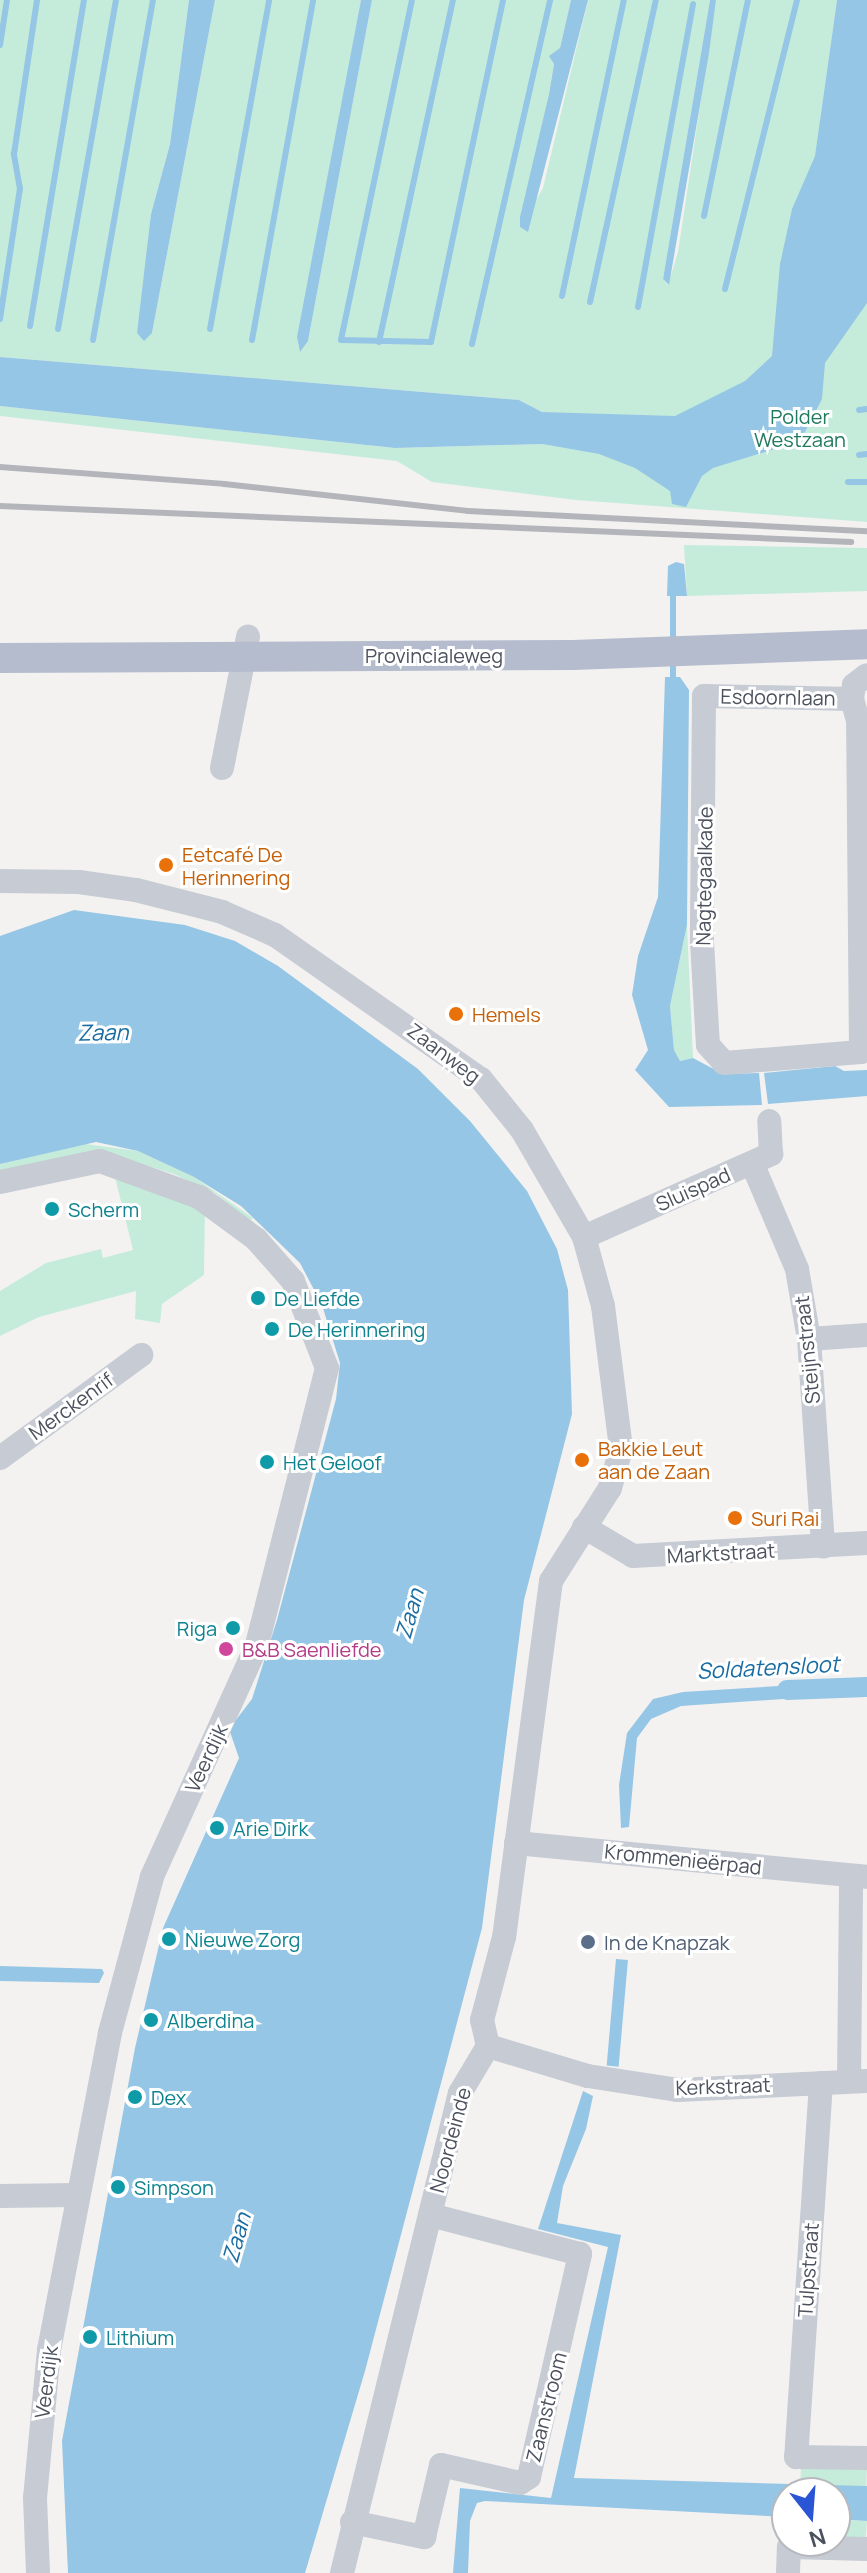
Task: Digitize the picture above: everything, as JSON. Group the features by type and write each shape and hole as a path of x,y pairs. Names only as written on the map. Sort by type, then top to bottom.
{"main road":[{"name":"Provincialeweg","path":"673,642 867,629"},
{"name":"Provincialeweg","path":"0,637 246,647"},
{"name":"Provincialeweg","path":"0,658 246,647 673,642 867,644"}],"street":[{"path":"222,768 246,647"},
{"path":"858,686 863,909"},
{"name":"Esdoornlaan","path":"704,696 858,686"},
{"name":"Nagtegaalkade","path":"704,696 702,942 713,1055 724,1063 861,1052 863,909"},
{"name":"Zaanweg","path":"0,881 79,882 136,890 222,912 275,935 481,1079 530,1141 584,1237 603,1306 621,1449 610,1488 584,1527"},
{"name":"Sluispad","path":"584,1237 771,1154 769,1121"},
{"name":"Veerdijk","path":"0,1182 100,1161 180,1188 238,1224 280,1263 301,1296 319,1338 326,1382 257,1645 152,1877 122,1984 76,2195 42,2406 35,2498 38,2573"},
{"name":"Steijnstraat","path":"752,1163 797,1269 809,1339 823,1547"},
{"path":"809,1339 867,1335"},
{"name":"Merckenrif","path":"0,1458 141,1355"},
{"path":"488,2046 482,2020 504,1937 551,1581 584,1527"},
{"name":"Marktstraat","path":"584,1527 633,1556 867,1543"},
{"name":"Krommenieërpad","path":"516,1843 859,1877 858,2081"},
{"name":"Kerkstraat","path":"488,2046 588,2076 677,2090 858,2081"},
{"name":"Noordeinde","path":"342,2573 352,2522 460,2093 488,2046"},
{"name":"Tulpstraat","path":"821,2083 796,2457 867,2458"},
{"path":"0,2196 76,2195"},
{"name":"Zaanstroom","path":"352,2522 424,2537 441,2465 526,2481 582,2259 574,2249 430,2215"},
{"path":"788,2573 789,2547 867,2549"}],"green space":[{"name":"Polder Westzaan","path":"0,0 189,0 170,144 151,214 145,277 152,333 215,0 361,0 298,346 308,341 372,0 571,0 560,48 550,56 554,64 549,94 520,227 543,188 588,0 710,0 663,279 668,285 678,252 716,0 837,0 820,122 867,0 867,522 576,500 432,482 397,461 0,416 0,406 395,448 542,444 600,454 606,417 542,412 519,400 0,357"},
{"path":"684,545 867,548 867,591 687,596"},
{"path":"687,925 693,1058 680,1061 674,1050 670,1006"},
{"path":"78,1143 138,1151 194,1177 253,1218 249,1221 215,1193 174,1174 97,1150 0,1172 0,1164"},
{"path":"114,1173 205,1206 204,1275 162,1304 160,1323 135,1319 136,1291 39,1317 0,1336 0,1291 46,1263 101,1249 103,1258 133,1250"},
{"path":"801,2464 867,2466 866,2487 851,2487 851,2477 801,2477"},
{"path":"851,2520 867,2521 866,2540 851,2539"}],"water":[{"path":"189,0 215,0 152,333 144,341 137,333 151,214 170,144"},
{"path":"361,0 372,0 308,341 300,352 297,337"},
{"path":"571,0 588,0 528,232 520,227 520,217 549,94 554,64 549,56 560,48"},
{"path":"710,0 716,0 709,53 669,285 663,279"},
{"path":"837,0 867,0 867,303 825,363 822,399 805,432 778,448 713,468 702,476 686,507 672,504 670,491 635,468 599,454 542,444 395,448 0,406 0,357 519,400 542,412 675,416 745,381 772,356 780,264 792,209 815,156"},
{"path":"676,562 684,564 687,596 667,596 668,566"},
{"path":"665,677 680,677 689,690 687,925 670,1006 674,1050 680,1061 693,1058 723,1074 759,1073 762,1105 669,1107 635,1070 648,1050 632,995 638,956 658,897"},
{"name":"Zaan","path":"74,910 185,925 235,941 278,966 418,1069 470,1121 527,1191 557,1249 568,1290 572,1414 524,1600 482,1928 365,2371 305,2573 68,2573 62,2441 135,2048 163,1928 239,1758 229,1729 252,1699 277,1620 336,1399 340,1363 322,1305 300,1263 241,1206 194,1177 138,1151 96,1142 0,1164 0,936"},
{"path":"835,1066 844,1071 867,1070 867,1096 768,1104 764,1073"},
{"path":"812,1684 811,1697 681,1706 651,1719 637,1738 629,1827 621,1828 619,1785 627,1733 653,1699 683,1692"},
{"path":"616,1959 628,1960 619,2067 607,2066"},
{"path":"0,1966 102,1969 104,1973 99,1983 0,1981"},
{"path":"583,2091 593,2096 586,2129 563,2186 557,2223 621,2235 574,2478 771,2483 771,2516 485,2501 477,2503 470,2521 468,2573 453,2573 460,2488 551,2498 608,2247 538,2229"},
{"path":"851,2486 867,2486 867,2521 851,2520"}],"waterway":[{"path":"0,45 7,0"},
{"path":"0,319 20,189 14,154 37,0"},
{"path":"30,326 84,0"},
{"path":"58,329 116,0"},
{"path":"93,340 153,0"},
{"path":"210,329 269,0"},
{"path":"252,340 313,0"},
{"path":"412,0 341,340 431,342 503,0"},
{"path":"379,342 453,0"},
{"path":"472,344 550,0"},
{"path":"562,296 624,0"},
{"path":"590,302 656,0"},
{"path":"704,216 748,0"},
{"path":"725,289 797,0"},
{"path":"638,307 693,4"},
{"path":"859,410 867,409"},
{"path":"859,455 867,454"},
{"path":"848,482 867,482"},
{"path":"673,596 673,641"},
{"path":"673,660 673,677"},
{"name":"Soldatensloot","path":"787,1690 867,1687"}],"railway":[{"path":"0,467 224,484 468,511 867,531"},
{"path":"0,506 851,542"}],"place":[{"name":"Eetcafé De Herinnering","path":"166,865"},
{"name":"Hemels","path":"456,1014"},
{"name":"Scherm","path":"52,1209"},
{"name":"De Liefde","path":"258,1298"},
{"name":"De Herinnering","path":"272,1329"},
{"name":"Bakkie Leut aan de Zaan","path":"582,1460"},
{"name":"Het Geloof","path":"267,1462"},
{"name":"Suri Rai","path":"735,1518"},
{"name":"Riga","path":"233,1628"},
{"name":"B&B Saenliefde","path":"226,1649"},
{"name":"Arie Dirk","path":"217,1828"},
{"name":"Nieuwe Zorg","path":"169,1939"},
{"name":"In de Knapzak","path":"588,1942"},
{"name":"Alberdina","path":"151,2020"},
{"name":"Dex","path":"135,2097"},
{"name":"Simpson","path":"118,2187"},
{"name":"Lithium","path":"90,2337"}]}
